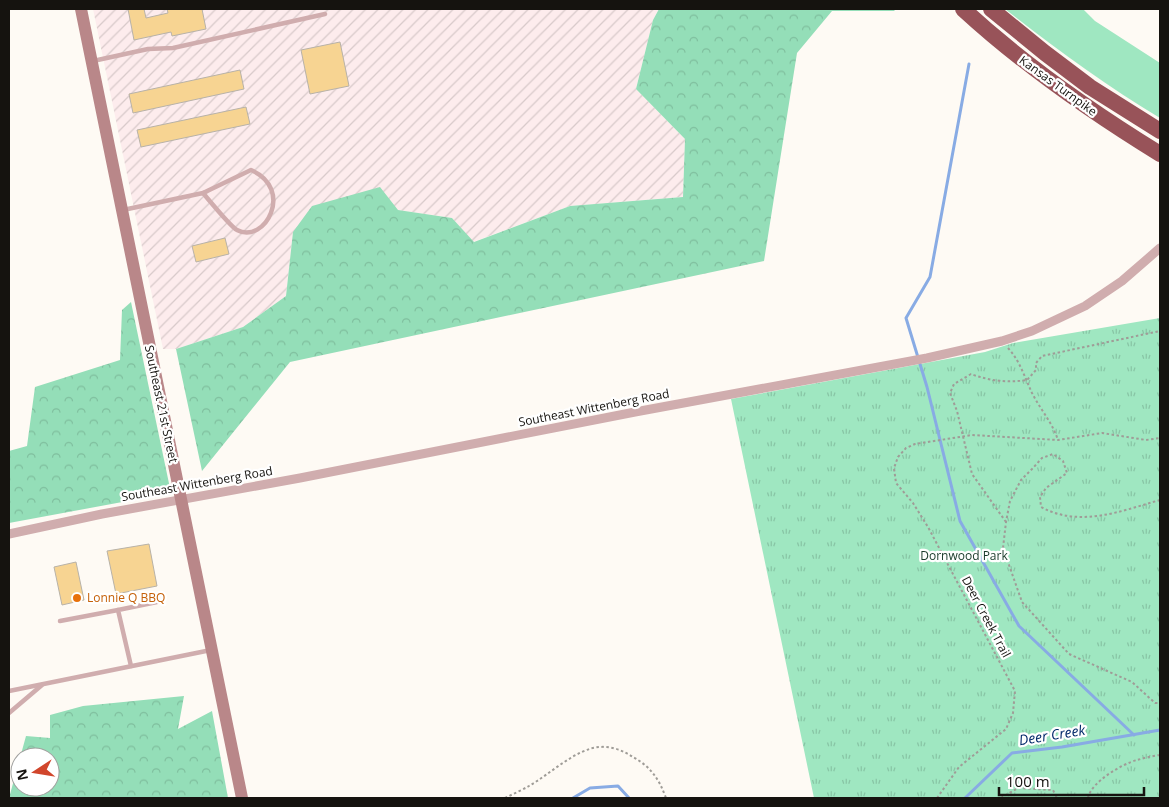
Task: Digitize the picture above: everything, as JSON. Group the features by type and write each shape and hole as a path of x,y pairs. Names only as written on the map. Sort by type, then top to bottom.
{"highway":[{"name":"Kansas Turnpike","path":"963,9 1024,62 1067,94 1160,154"},
{"name":"Kansas Turnpike","path":"992,9 1045,54 1090,88 1160,131"}],"street":[{"name":"Southeast 21st Street","path":"81,9 242,798"},
{"name":"Southeast Wittenberg Road","path":"9,534 102,514 927,358 1002,341 1040,328 1085,306 1122,281 1160,248"}],"lane":[{"path":"92,62 148,49 173,48 325,14"},
{"path":"121,211 203,193 251,170 262,174 270,184 274,206 264,225 250,232 236,230 203,193"},
{"path":"60,621 157,602"},
{"path":"118,610 131,666"},
{"path":"9,691 213,650"},
{"path":"9,712 43,684"}],"path":[{"path":"1006,522 972,474 957,411 950,393 954,384 971,374 1002,382 1027,380 1036,370 1036,363 1042,356 1160,331"},
{"path":"1002,341 1012,353 1032,392 1054,426 1058,440"},
{"name":"Deer Creek Trail","path":"937,798 959,768 1006,729 1013,713 1015,691 928,527 913,503 896,484 894,468 898,457 906,448 915,444 972,435 1058,440 1102,433 1146,440 1160,438"},
{"path":"1160,500 1104,516 1084,518 1053,514 1041,507 1040,498 1046,488 1067,474 1064,461 1053,454 1042,458 1021,480 1010,500 1003,548 1022,602 1069,654 1132,682 1155,702 1160,704"},
{"path":"505,798 530,786 586,750 601,746 614,748 628,754 652,770 666,798"},
{"path":"1088,798 1089,792 1101,779 1135,760 1160,755"},
{"path":"1001,798 1018,788 1053,790 1058,798"}],"shaded area":[{"path":"93,9 659,9 653,20 636,89 685,139 683,197 570,206 473,242 452,218 398,210 293,232 286,296 243,327 176,349 163,349"}],"green space":[{"path":"659,9 893,9 895,11 832,11 797,53 764,261 290,362 202,471 176,349 243,327 286,296 293,232 312,206 380,187 398,210 452,218 474,242 570,206 683,197 685,139 636,89 653,20"},
{"path":"1005,9 1083,9 1095,21 1160,63 1160,118 1081,66"},
{"path":"131,302 171,493 9,523 9,451 27,446 35,387 120,360 122,310"},
{"name":"Dornwood Park","path":"1160,318 1160,798 814,798 731,399 985,352 1013,343"},
{"path":"184,696 178,729 212,711 228,798 9,798 10,794 10,797 60,797 60,747 23,747 26,736 50,738 50,715 83,706"}],"building":[{"path":"128,9 144,9 146,18 168,13 167,9 202,9 206,29 172,36 171,32 134,40"},
{"path":"340,42 349,86 310,94 301,50"},
{"path":"240,70 244,89 133,113 129,94"},
{"path":"246,107 250,124 141,147 137,130"},
{"path":"225,238 229,254 196,262 192,246"},
{"path":"149,544 157,586 116,594 107,551"},
{"path":"76,562 84,600 62,605 54,567"}],"waterway":[{"path":"969,64 930,277 906,318 927,387 960,521 1019,626 1134,735"},
{"name":"Deer Creek","path":"965,798 1012,753 1062,747 1160,730"},
{"name":"Deer Creek","path":"573,798 590,788 618,786 629,798"}],"place":[{"name":"Lonnie Q BBQ","path":"77,598"}]}
